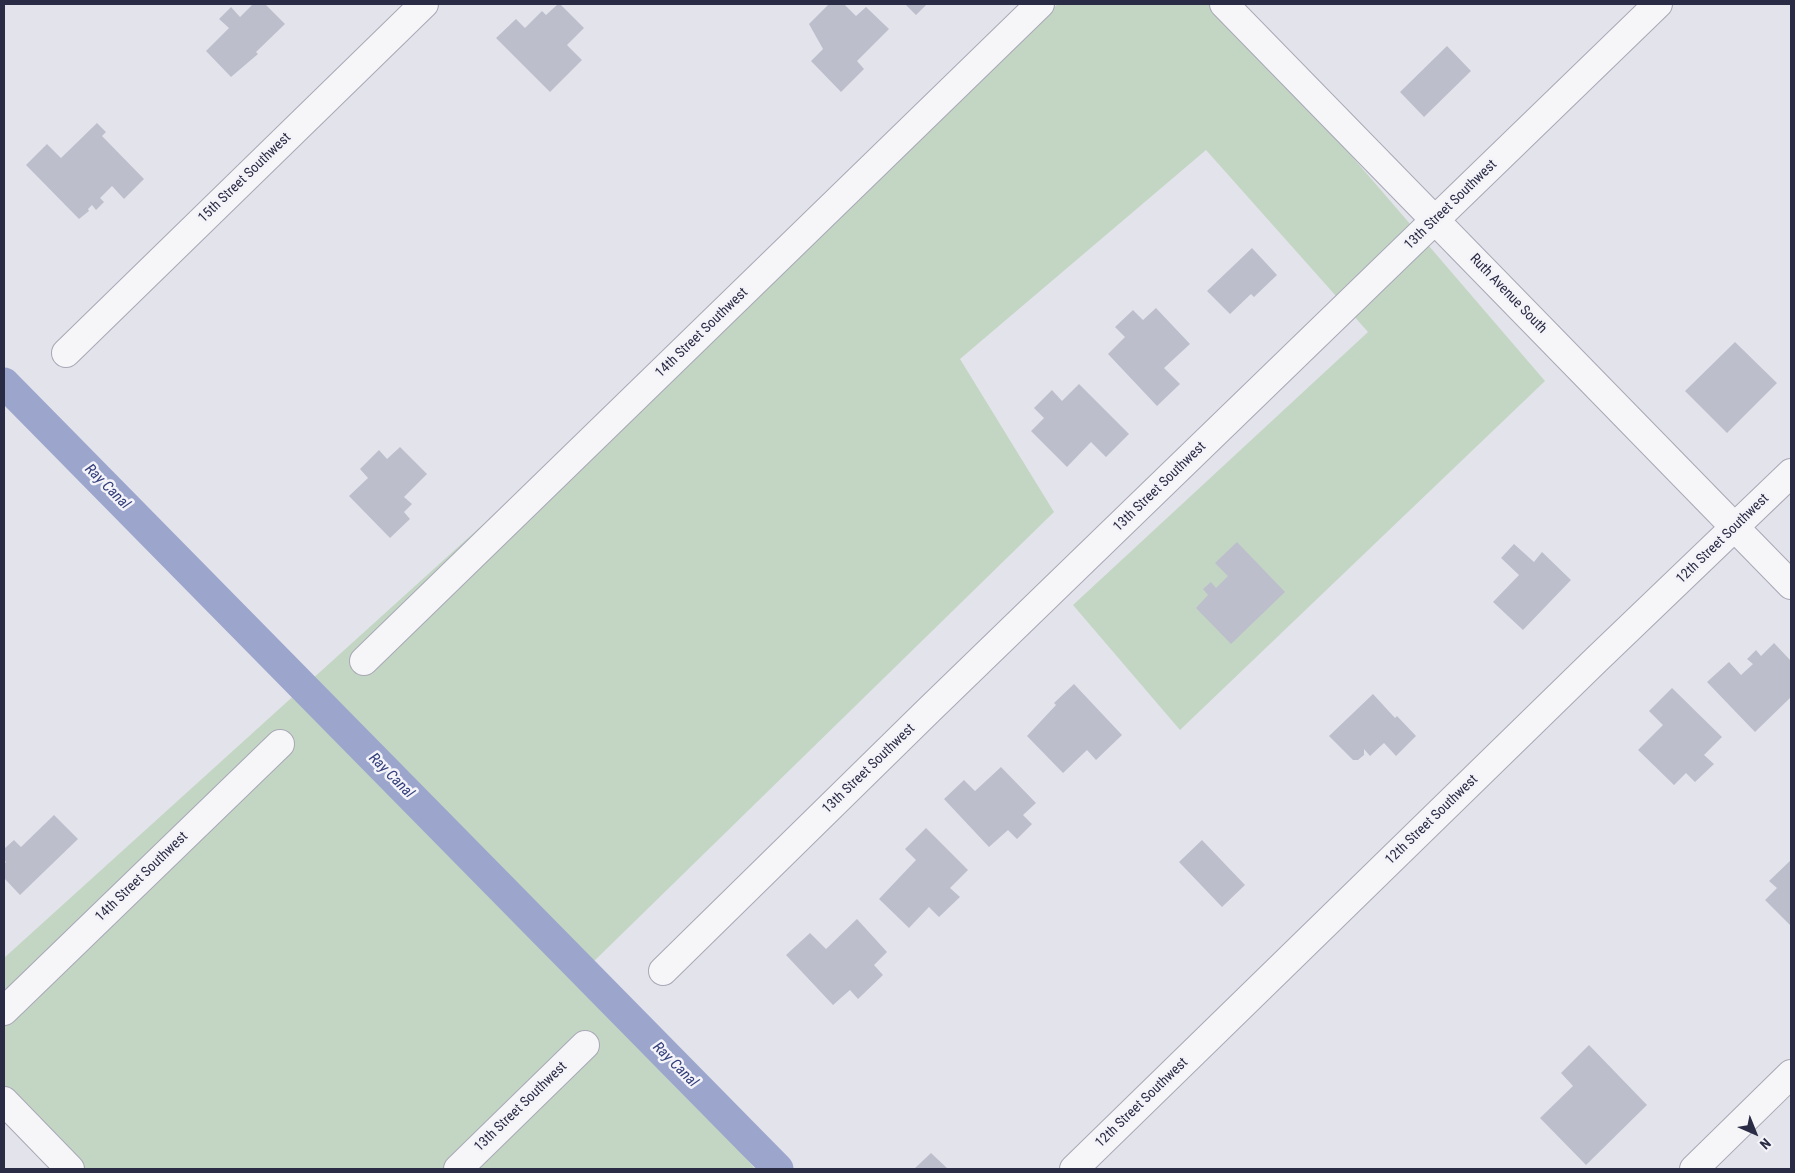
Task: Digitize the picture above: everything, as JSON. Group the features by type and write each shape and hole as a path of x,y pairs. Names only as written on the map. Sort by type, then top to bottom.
{"street":[{"name":"15th Street Southwest","path":"66,353 424,4"},
{"name":"14th Street Southwest","path":"364,661 1040,4"},
{"name":"Ruth Avenue South","path":"1224,4 1791,585"},
{"name":"13th Street Southwest","path":"663,971 929,710 1658,4"},
{"name":"12th Street Southwest","path":"1074,1169 1791,473"},
{"name":"14th Street Southwest","path":"4,1011 280,744"},
{"name":"13th Street Southwest","path":"458,1169 585,1045"},
{"path":"1694,1169 1791,1074"},
{"path":"4,1101 70,1169"}],"green space":[{"path":"1058,4 1221,4 1545,381 1180,730 1073,605 1368,332 1206,150 960,359 1054,512 588,967 755,1169 59,1169 4,1117 4,958"}],"building":[{"path":"253,4 265,4 285,24 256,52 258,54 231,77 206,51 229,28 219,19 231,7 240,17"},
{"path":"558,4 584,28 567,45 582,60 550,92 496,38 516,19 525,28 542,11 546,15"},
{"path":"829,4 844,4 856,16 866,7 889,29 857,61 864,69 841,92 811,61 823,49 809,24"},
{"path":"905,4 927,4 916,15"},
{"path":"1447,46 1471,71 1424,117 1400,92"},
{"path":"97,123 106,132 102,136 144,179 124,199 112,186 100,198 104,202 96,210 92,205 88,209 89,211 79,219 26,165 47,144 61,158"},
{"path":"1252,248 1277,275 1254,297 1251,294 1230,314 1207,291"},
{"path":"1156,308 1190,344 1164,368 1180,384 1157,406 1108,354 1125,337 1115,327 1133,310 1143,320"},
{"path":"1735,342 1777,383 1727,433 1685,391"},
{"path":"1079,384 1129,434 1106,457 1091,442 1067,467 1031,431 1044,418 1034,408 1052,390 1062,401"},
{"path":"400,447 427,474 404,497 412,504 404,512 410,519 390,538 349,496 368,478 360,469 379,450 387,459"},
{"path":"1237,542 1285,592 1231,644 1196,608 1208,595 1203,589 1211,582 1216,588 1228,576 1215,563"},
{"path":"1514,544 1534,562 1542,552 1571,580 1523,630 1493,602 1519,575 1501,558"},
{"path":"1774,643 1791,661 1791,697 1755,732 1707,682 1729,662 1741,675 1753,664 1747,659 1756,650 1761,656"},
{"path":"1074,684 1122,735 1096,760 1087,750 1063,773 1027,736 1056,705 1054,703"},
{"path":"1672,688 1722,737 1704,755 1714,764 1695,782 1686,773 1674,785 1638,750 1663,725 1649,711"},
{"path":"1373,694 1395,718 1397,716 1416,736 1396,756 1384,743 1370,756 1364,749 1364,755 1358,760 1353,760 1329,736"},
{"path":"1001,767 1036,803 1023,815 1032,824 1017,839 1008,830 989,847 944,799 964,780 975,791"},
{"path":"54,815 78,839 20,895 4,878 4,864 6,862 4,860 4,849 14,840 21,847"},
{"path":"926,828 968,870 950,888 960,897 939,917 929,907 909,928 879,899 916,860 905,849"},
{"path":"1202,840 1245,885 1222,907 1179,862"},
{"path":"1791,860 1791,926 1765,900 1777,888 1769,881"},
{"path":"857,919 887,952 874,965 883,975 858,999 850,990 833,1005 786,955 810,933 826,949"},
{"path":"1589,1045 1647,1105 1586,1165 1540,1118 1573,1086 1561,1073"},
{"path":"931,1153 948,1169 914,1169"}],"waterway":[{"name":"Ray Canal","path":"4,383 778,1169"}]}
